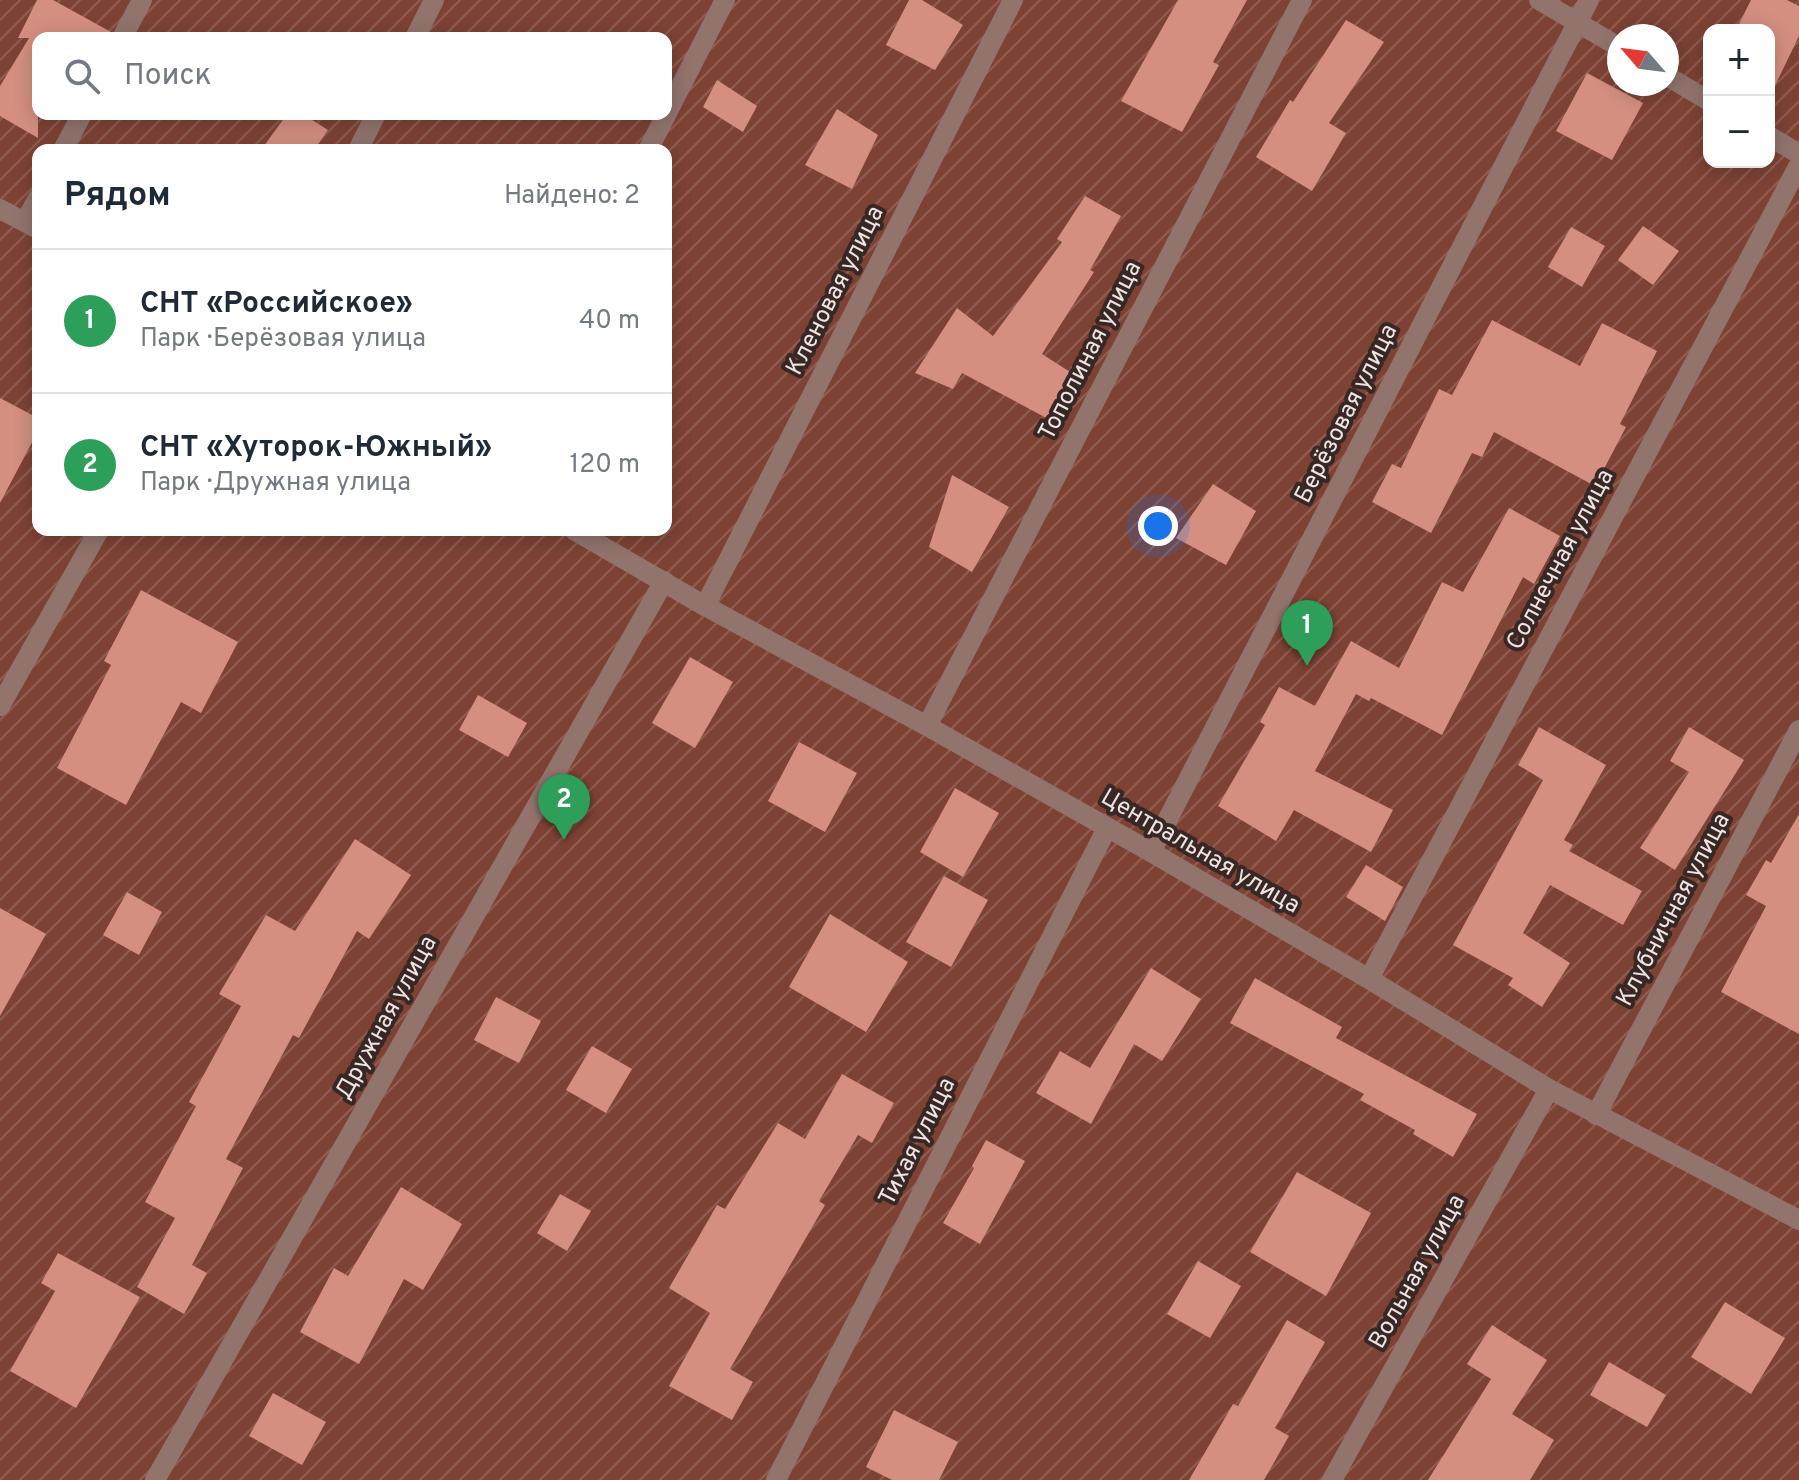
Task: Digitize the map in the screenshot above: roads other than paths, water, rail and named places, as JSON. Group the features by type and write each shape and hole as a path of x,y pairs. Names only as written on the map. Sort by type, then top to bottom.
{"street":[{"path":"125,32 142,0"},
{"path":"418,32 434,0"},
{"path":"672,103 725,0"},
{"name":"Кленовая улица","path":"705,606 1013,0"},
{"name":"Тополиная улица","path":"927,726 1302,0"},
{"path":"1539,0 1607,40"},
{"name":"Берёзовая улица","path":"1151,852 1589,0"},
{"path":"1679,83 1703,97"},
{"path":"66,144 79,120"},
{"path":"361,144 373,120"},
{"path":"651,144 663,120"},
{"path":"1775,140 1799,154"},
{"name":"Солнечная улица","path":"1369,979 1799,165"},
{"path":"0,209 32,226"},
{"path":"0,706 96,536"},
{"name":"Центральная улица","path":"585,536 705,606 1151,852 1369,979 1549,1089 1799,1220"},
{"name":"Дружная улица","path":"155,1480 664,581"},
{"name":"Клубничная улица","path":"1596,1115 1799,730"},
{"name":"Тихая улица","path":"776,1480 1107,828"},
{"name":"Вольная улица","path":"1332,1480 1549,1089"}],"place":[{"name":"СНТ «Российское»","path":"1307,666"},
{"name":"СНТ «Хуторок-Южный»","path":"564,840"}]}
